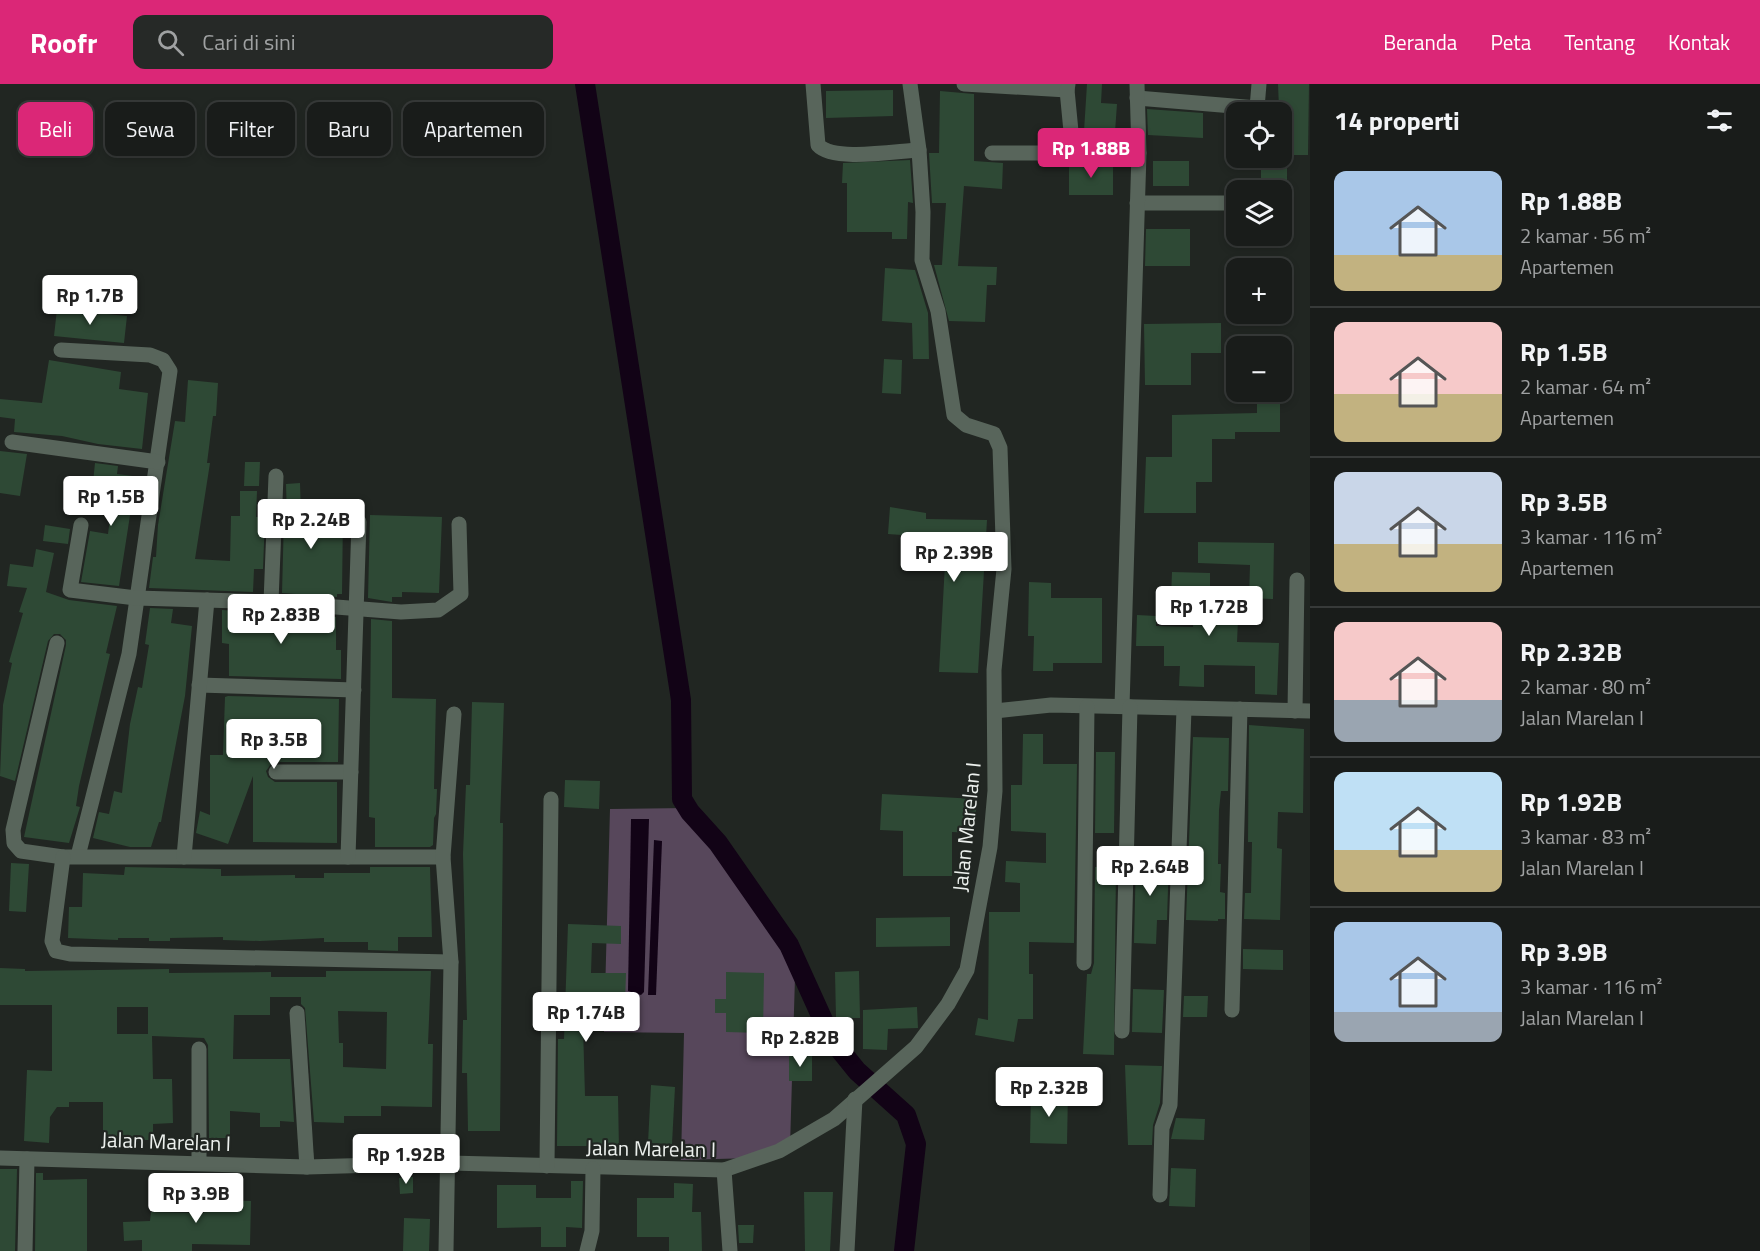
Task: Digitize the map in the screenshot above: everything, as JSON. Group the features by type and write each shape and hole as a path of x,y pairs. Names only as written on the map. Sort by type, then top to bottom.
{"street":[{"path":"813,84 818,145 824,151 843,154 919,150"},
{"name":"Jalan Marelan I","path":"0,1158 307,1167 449,1162 593,1169 724,1170 779,1151 834,1119 923,1038 948,1004 967,970 991,835 996,791 994,670 1004,569 1000,448 994,434 966,425 954,415 938,311 922,260 923,212 919,150 910,84"},
{"path":"964,84 1067,87 1073,152"},
{"path":"1258,102 1259,84"},
{"path":"1122,1031 1126,707 1139,153 1137,91 1226,105"},
{"path":"992,153 1139,153"},
{"path":"1137,203 1226,203"},
{"path":"61,350 150,355 163,360 170,371 129,654 78,856"},
{"path":"12,442 158,462"},
{"path":"271,602 276,476"},
{"path":"348,857 359,522"},
{"path":"81,525 70,590 136,598 271,602 401,612 438,610 458,598 460,594 459,524"},
{"path":"995,711 1051,705 1303,711 1298,580"},
{"path":"184,856 207,600"},
{"path":"57,643 13,830 14,843 21,851 63,856 443,856"},
{"path":"200,685 354,690"},
{"path":"1084,963 1087,707"},
{"path":"1160,1195 1162,1128 1170,1105 1184,709"},
{"path":"1232,1010 1240,709"},
{"path":"446,1251 451,962 443,856 454,714"},
{"path":"276,772 351,772"},
{"path":"547,1166 551,799"},
{"path":"63,856 52,941 56,951 70,954 451,962"},
{"path":"297,1014 307,1167"},
{"path":"199,1049 199,1163"},
{"path":"847,1251 855,1098"},
{"path":"25,1251 27,1159"},
{"path":"587,1251 592,1231 593,1169"},
{"path":"724,1170 730,1251"}],"shaded area":[{"path":"687,808 719,845 789,945 795,977 790,1147 752,1158 681,1160 684,1033 604,1032 610,809"},
{"path":"631,819 649,819 644,992 641,995 628,991"},
{"path":"654,840 662,841 656,995 648,995"}],"building":[{"path":"1087,84 1102,84 1101,103 1117,104 1115,132 1084,131"},
{"path":"1278,84 1309,84 1308,155 1292,155 1292,102 1279,102"},
{"path":"893,90 893,116 826,118 826,91"},
{"path":"940,91 974,94 974,161 1003,163 1002,189 964,186 958,266 997,267 996,285 987,285 985,322 949,321 934,265 942,265 946,203 932,203 929,153 939,153"},
{"path":"1147,109 1203,113 1203,138 1148,135"},
{"path":"910,160 913,203 908,202 907,239 892,239 892,232 847,232 847,183 842,183 843,163"},
{"path":"1153,161 1189,161 1189,186 1153,186"},
{"path":"1069,163 1113,163 1113,195 1069,195"},
{"path":"1261,168 1287,168 1287,180 1261,180"},
{"path":"1146,229 1190,229 1190,266 1145,266"},
{"path":"885,268 915,270 928,313 929,359 913,359 912,323 882,321"},
{"path":"57,309 127,316 124,343 54,336"},
{"path":"1221,323 1221,353 1191,353 1191,385 1145,385 1144,324"},
{"path":"884,359 902,360 901,394 882,393"},
{"path":"49,360 121,372 119,389 148,393 142,449 98,444 62,436 14,432 15,419 0,417 0,399 42,403"},
{"path":"188,380 218,383 216,416 213,416 207,463 210,463 195,559 230,561 231,516 240,516 240,491 257,491 256,517 265,517 263,569 254,569 253,592 149,588 153,557 156,557 158,525 175,421 185,422"},
{"path":"1257,402 1280,402 1280,432 1235,432 1235,439 1212,439 1212,482 1196,482 1196,513 1144,513 1146,457 1172,457 1172,415 1257,413"},
{"path":"0,451 27,454 20,496 0,493"},
{"path":"245,462 260,462 259,486 244,486"},
{"path":"95,463 118,466 117,474 141,477 134,509 131,509 119,586 81,582 90,531 108,534 113,494 92,492"},
{"path":"300,483 301,514 343,514 342,594 337,594 337,597 282,593 284,517 287,517 286,484"},
{"path":"890,507 926,513 926,519 987,520 978,673 939,672 946,546 942,546 942,538 888,534"},
{"path":"370,515 442,517 439,593 402,592 402,597 392,597 392,602 368,598"},
{"path":"45,525 70,529 68,544 43,541"},
{"path":"1198,542 1274,543 1273,599 1249,598 1250,565 1198,563"},
{"path":"36,549 54,553 46,592 69,600 117,606 106,653 110,654 79,786 76,806 80,807 69,843 24,837 66,645 66,640 60,634 54,634 48,641 15,781 0,776 3,705 12,663 9,662 23,613 19,612 27,588 7,586 10,564 33,567"},
{"path":"1172,572 1210,573 1210,597 1239,598 1237,642 1279,643 1277,695 1255,694 1255,666 1204,665 1204,687 1179,686 1180,666 1164,666 1164,646 1136,646 1137,615 1156,616 1156,626 1193,627 1194,599 1171,598"},
{"path":"1029,582 1051,583 1051,598 1102,598 1102,663 1053,663 1053,671 1033,671 1034,636 1028,636"},
{"path":"150,608 173,609 171,623 192,626 185,696 161,822 159,822 151,847 130,847 93,838 99,812 109,814 114,791 122,793 130,724 138,687 142,688 149,645 145,644"},
{"path":"222,610 336,617 336,650 341,650 341,679 229,676 229,644 222,643"},
{"path":"371,619 392,621 392,698 436,699 434,789 437,789 436,814 433,845 430,847 375,847 375,818 369,817"},
{"path":"225,697 339,699 338,762 275,762 266,771 268,777 275,782 337,782 337,843 253,842 253,776 228,844 196,833 200,811 210,815 210,755 223,755"},
{"path":"472,702 504,703 500,823 503,823 500,1131 468,1131 467,1073 462,1073 463,1020 467,1020 463,854 466,785 470,785"},
{"path":"1249,725 1304,729 1303,813 1278,812 1277,848 1282,849 1280,920 1244,919 1245,893 1251,893 1252,842 1248,842"},
{"path":"1023,734 1043,734 1043,764 1077,764 1074,943 1029,942 1029,974 1033,974 1033,1019 1018,1019 1014,1042 975,1035 978,1018 988,1020 989,912 1020,912 1020,883 1005,882 1006,861 1046,863 1046,833 1011,831 1011,785 1022,785"},
{"path":"1193,737 1229,738 1228,791 1221,791 1219,810 1218,864 1221,864 1220,892 1225,893 1225,919 1218,919 1218,921 1186,920"},
{"path":"1096,752 1115,752 1114,833 1095,833"},
{"path":"565,780 600,781 599,809 564,807"},
{"path":"882,794 977,799 974,833 952,832 952,876 903,876 903,831 880,830"},
{"path":"1136,856 1169,857 1167,920 1157,920 1156,944 1134,943"},
{"path":"11,863 29,864 26,912 9,911"},
{"path":"125,867 221,869 221,876 295,875 295,878 324,878 324,873 370,873 370,867 430,867 432,937 398,937 398,951 368,950 368,942 324,942 324,938 260,941 223,940 223,937 170,938 170,941 149,941 149,938 118,938 118,940 68,938 69,907 82,907 83,873 124,875"},
{"path":"1095,867 1116,867 1114,1055 1083,1054 1087,974 1091,974 1094,963"},
{"path":"950,917 950,946 876,947 876,918"},
{"path":"568,924 621,926 621,944 592,943 591,973 626,973 625,1003 590,1002 589,1026 583,1026 585,1096 618,1096 619,1150 594,1150 594,1146 557,1146 558,1039 564,1039"},
{"path":"1243,949 1283,950 1283,970 1243,969"},
{"path":"0,968 25,969 25,971 169,969 169,973 271,972 271,977 326,977 326,971 431,971 428,1044 433,1044 432,1107 381,1106 381,1116 344,1116 344,1123 314,1122 305,1008 301,1004 301,997 270,997 270,1015 234,1015 233,1059 290,1059 294,1122 280,1121 280,1127 260,1127 260,1113 230,1111 230,1138 209,1138 208,1045 204,1038 152,1036 153,1079 172,1079 173,1123 153,1124 153,1140 103,1140 103,1102 69,1102 69,1107 57,1107 50,1117 49,1143 24,1141 27,1070 52,1071 52,1005 0,1005","holes":["117,1007 148,1007 148,1034 117,1034","338,1011 387,1012 386,1069 343,1067 343,1043 339,1043"]},
{"path":"859,971 860,1018 836,1018 835,972"},
{"path":"726,972 764,973 763,1033 726,1032 726,1013 715,1013 715,999 726,999"},
{"path":"1133,989 1164,990 1162,1033 1132,1032"},
{"path":"1184,996 1208,996 1207,1017 1183,1017"},
{"path":"917,1007 918,1028 888,1029 887,1050 863,1049 863,1010"},
{"path":"789,1055 812,1055 812,1081 789,1081"},
{"path":"1125,1065 1162,1066 1160,1103 1153,1125 1152,1145 1128,1145"},
{"path":"651,1085 675,1087 672,1144 648,1143"},
{"path":"1031,1092 1068,1092 1067,1144 1030,1143"},
{"path":"1176,1118 1205,1119 1204,1140 1171,1139"},
{"path":"1171,1168 1196,1169 1195,1207 1169,1206"},
{"path":"0,1169 17,1169 15,1251 0,1251"},
{"path":"36,1173 43,1173 43,1180 87,1179 87,1251 35,1251"},
{"path":"205,1174 224,1175 223,1200 251,1201 250,1245 192,1244 192,1251 142,1251 142,1240 124,1241 123,1222 150,1221 151,1212 204,1213"},
{"path":"413,1177 413,1193 400,1194 399,1178"},
{"path":"571,1181 583,1181 582,1228 566,1227 566,1247 541,1247 541,1227 497,1228 497,1185 536,1185 536,1198 571,1198"},
{"path":"674,1183 693,1184 692,1212 701,1212 702,1251 669,1251 669,1237 637,1237 637,1198 674,1198"},
{"path":"804,1192 833,1192 830,1251 805,1251"},
{"path":"404,1218 430,1219 429,1251 403,1251"},
{"path":"738,1225 754,1225 753,1243 739,1243"}],"waterway":[{"path":"585,84 681,700 682,799 690,812 718,843 789,945 832,1040 857,1071 906,1115 916,1144 904,1251"}]}
